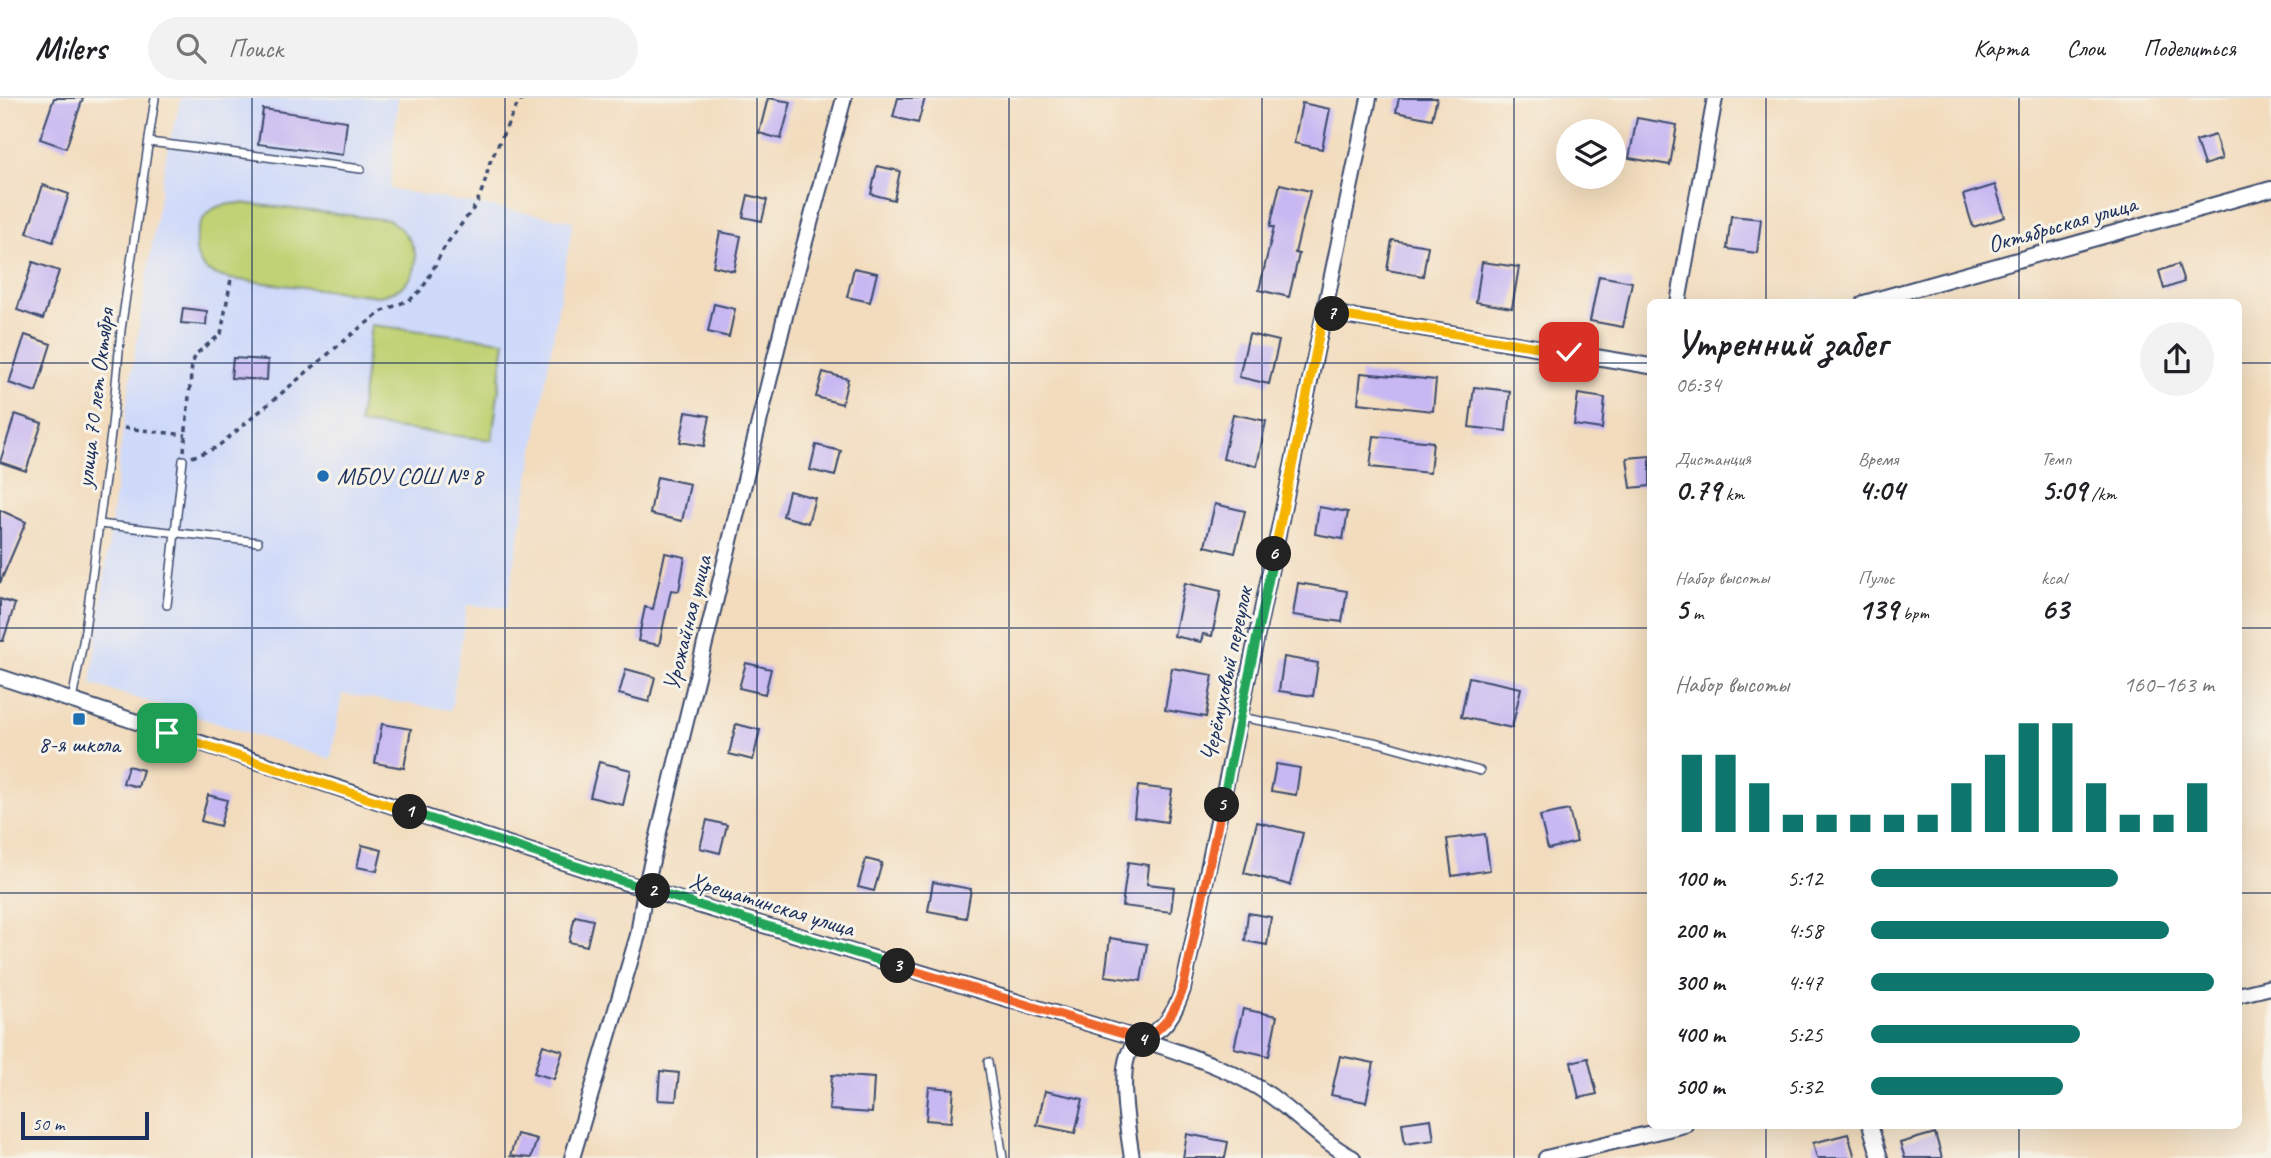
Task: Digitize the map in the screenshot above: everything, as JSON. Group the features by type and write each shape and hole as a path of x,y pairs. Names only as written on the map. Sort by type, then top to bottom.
{"street":[{"name":"Урожайная улица","path":"572,1158 638,935 645,889 786,312 844,98"},
{"name":"Черёмуховый переулок","path":"1132,1158 1125,1108 1125,1065 1132,1048 1163,1026 1174,1012 1183,989 1369,98"},
{"path":"1679,299 1715,98"},
{"name":"Октябрьская улица","path":"1878,299 2271,190"},
{"path":"1324,312 1647,366"},
{"name":"Хрещатинская улица","path":"0,677 645,889 1202,1060 1234,1074 1270,1095 1353,1158"},
{"path":"2242,994 2271,987"},
{"path":"1546,1158 1668,1129"},
{"path":"1871,1129 1880,1158"}],"lane":[{"name":"улица 70 лет Октября","path":"72,702 99,524 121,330 155,98"},
{"path":"149,142 361,169"},
{"path":"167,605 183,460"},
{"path":"99,524 258,542"},
{"path":"1240,717 1379,743 1480,771"},
{"path":"988,1062 1003,1158"}],"path":[{"path":"231,279 221,334 196,354 192,364 183,460 216,448 357,330 383,310 411,299 420,291 445,246 476,205 490,162 517,105 523,98"},
{"path":"112,426 186,435"}],"shaded area":[{"name":"МБОУ СОШ № 8","path":"181,98 398,98 390,189 573,221 507,608 467,605 451,710 342,694 331,759 91,684 123,428 166,156"}],"green space":[{"path":"241,203 389,220 410,240 416,263 413,274 406,284 379,296 231,279 214,274 205,269 197,255 198,229 213,209"},
{"path":"371,325 505,341 492,440 359,424"}],"building":[{"path":"54,98 83,98 66,148 40,139"},
{"path":"768,98 791,102 781,139 759,133"},
{"path":"898,98 925,98 918,123 893,117"},
{"path":"1399,98 1437,98 1432,119 1396,112"},
{"path":"1302,103 1330,109 1322,149 1294,143"},
{"path":"263,109 347,121 343,155 258,144"},
{"path":"1637,118 1677,125 1670,165 1629,158"},
{"path":"2215,135 2222,159 2204,165 2196,141"},
{"path":"877,166 900,171 894,200 871,194"},
{"path":"1280,184 1310,191 1295,253 1299,254 1289,297 1259,290 1274,227 1270,227"},
{"path":"43,185 69,194 53,242 27,233"},
{"path":"1995,185 2005,217 1973,227 1963,195"},
{"path":"748,195 767,200 762,221 743,217"},
{"path":"1731,216 1761,219 1757,253 1727,249"},
{"path":"720,232 741,236 734,271 713,266"},
{"path":"1392,240 1428,246 1423,276 1387,270"},
{"path":"33,262 59,271 43,319 17,310"},
{"path":"1482,262 1519,267 1512,308 1476,302"},
{"path":"2178,264 2184,282 2164,289 2159,271"},
{"path":"854,268 877,273 870,302 847,297"},
{"path":"1599,276 1632,282 1623,327 1590,321"},
{"path":"714,304 735,309 729,337 708,332"},
{"path":"183,308 207,311 206,325 181,323"},
{"path":"1249,334 1279,341 1269,384 1239,377"},
{"path":"25,335 51,344 36,392 9,383"},
{"path":"233,358 268,360 267,380 231,378"},
{"path":"823,372 848,379 842,404 816,397"},
{"path":"1361,373 1436,380 1433,411 1358,403"},
{"path":"1474,387 1510,391 1506,431 1469,427"},
{"path":"1578,394 1605,398 1602,429 1574,425"},
{"path":"686,412 710,416 704,446 680,442"},
{"path":"15,414 42,423 26,471 0,462"},
{"path":"1233,414 1266,421 1257,466 1223,459"},
{"path":"1374,436 1433,442 1430,473 1370,467"},
{"path":"816,445 841,451 835,476 810,470"},
{"path":"1647,456 1647,486 1631,488 1627,458"},
{"path":"657,477 690,484 682,521 650,514"},
{"path":"789,491 815,498 808,523 783,516"},
{"path":"1215,504 1245,511 1235,553 1205,546"},
{"path":"1319,507 1348,512 1343,539 1315,534"},
{"path":"0,510 26,522 0,583"},
{"path":"665,553 685,557 679,591 671,590 659,645 638,641 645,607 653,609"},
{"path":"1185,583 1221,591 1212,636 1203,634 1201,642 1174,636"},
{"path":"1298,583 1347,591 1342,622 1293,615"},
{"path":"0,599 15,604 3,641 0,641"},
{"path":"1284,657 1318,663 1313,696 1279,691"},
{"path":"746,663 771,669 765,694 739,688"},
{"path":"1172,668 1213,675 1206,717 1165,710"},
{"path":"626,669 655,677 649,702 619,694"},
{"path":"1469,677 1521,688 1512,728 1461,717"},
{"path":"382,724 411,729 404,768 375,763"},
{"path":"736,724 760,730 753,760 729,754"},
{"path":"599,762 631,770 623,805 590,797"},
{"path":"1276,764 1300,768 1296,795 1271,791"},
{"path":"128,766 143,770 138,787 123,783"},
{"path":"1138,786 1172,790 1167,822 1134,817"},
{"path":"208,795 227,800 220,826 201,821"},
{"path":"1569,810 1577,842 1548,849 1540,816"},
{"path":"707,820 727,825 720,853 700,848"},
{"path":"1257,822 1303,833 1290,885 1244,873"},
{"path":"1485,834 1490,870 1452,876 1447,839"},
{"path":"362,845 382,850 377,871 357,867"},
{"path":"866,859 882,863 874,891 858,887"},
{"path":"1128,862 1149,865 1147,884 1174,887 1171,912 1122,906"},
{"path":"933,882 971,889 966,918 928,911"},
{"path":"1248,913 1271,917 1267,945 1245,941"},
{"path":"575,916 593,920 587,946 569,942"},
{"path":"1110,938 1147,944 1141,981 1105,976"},
{"path":"1243,1009 1277,1016 1269,1056 1234,1048"},
{"path":"543,1045 563,1051 554,1079 534,1073"},
{"path":"1340,1056 1374,1063 1366,1102 1331,1095"},
{"path":"1588,1058 1597,1094 1579,1098 1571,1062"},
{"path":"660,1071 679,1073 676,1101 658,1100"},
{"path":"832,1075 874,1078 872,1113 829,1110"},
{"path":"929,1087 954,1089 951,1122 926,1120"},
{"path":"1045,1091 1083,1099 1075,1133 1037,1125"},
{"path":"1431,1119 1434,1140 1405,1144 1402,1123"},
{"path":"1935,1133 1942,1158 1905,1158 1900,1143"},
{"path":"517,1134 537,1139 531,1158 510,1156"},
{"path":"1187,1134 1228,1142 1225,1158 1183,1158"},
{"path":"1848,1134 1855,1158 1817,1158 1813,1143"}],"place":[{"name":"МБОУ СОШ № 8","path":"323,476"},
{"name":"8-я школа","path":"79,719"}],"route":[{"path":"167,733 645,889 1143,1040 1163,1026 1174,1012 1183,989 1324,312 1569,352"}]}
